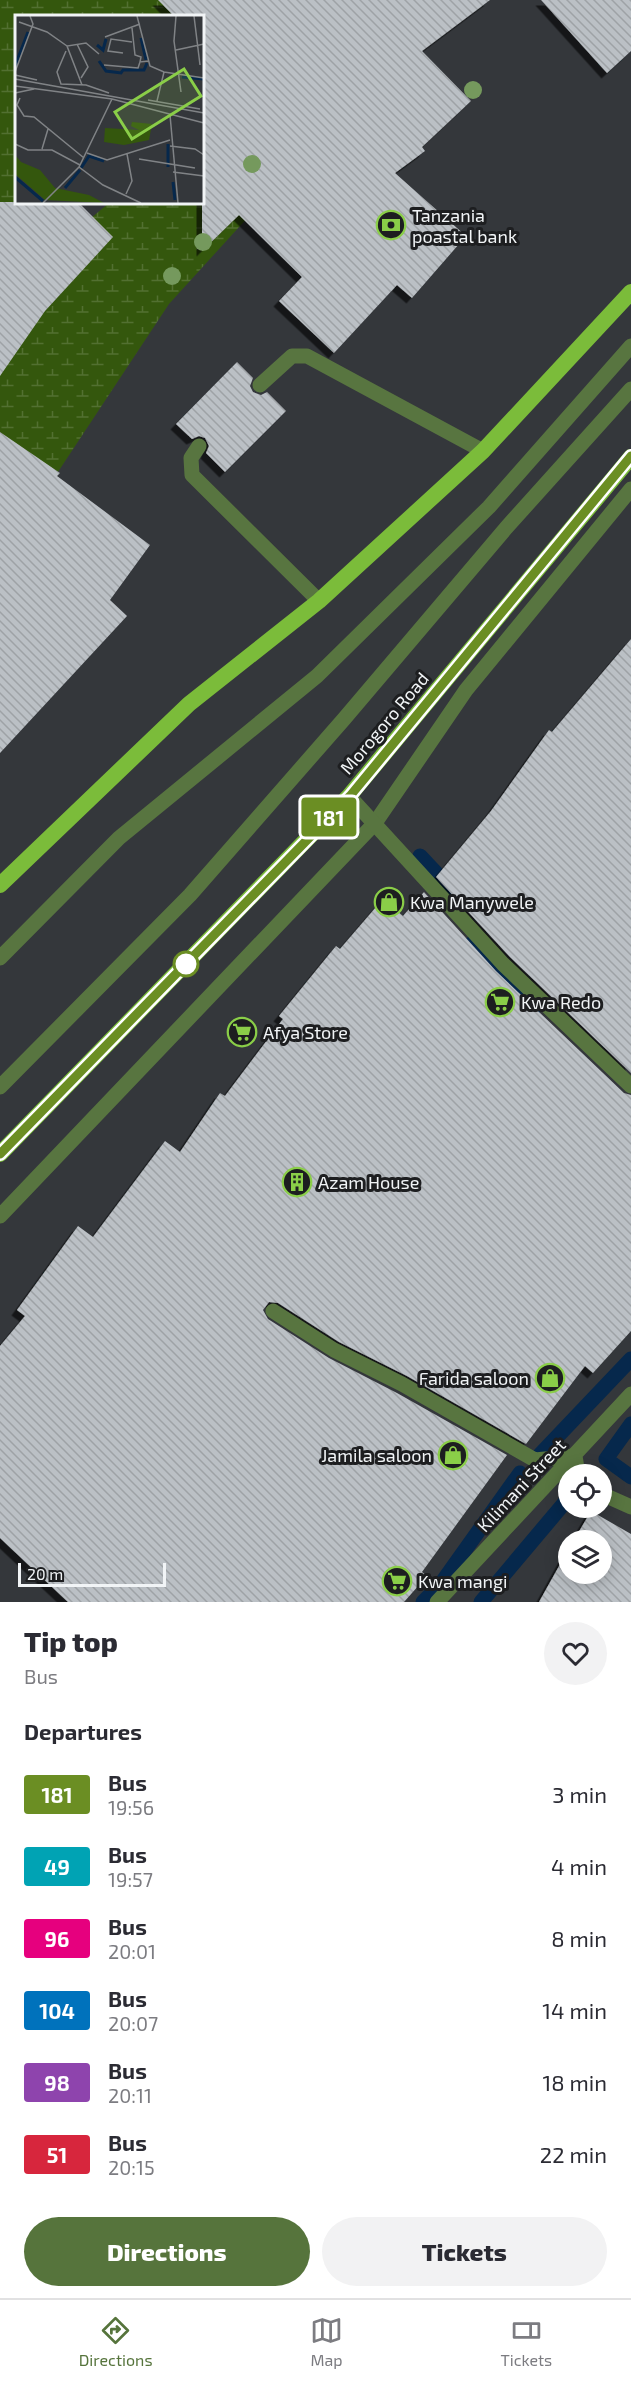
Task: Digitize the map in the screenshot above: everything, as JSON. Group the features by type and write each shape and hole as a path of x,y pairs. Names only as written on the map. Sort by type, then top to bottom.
{"highway":[{"path":"0,885 189,704 319,601 483,451 631,292"},
{"name":"Morogoro Road","path":"0,1154 350,796 631,456"}],"street":[{"path":"0,958 119,838 317,676 489,507 631,346"},
{"path":"260,385 292,356 307,356 483,451"},
{"name":"Morogoro Road","path":"0,1087 190,895 344,719 506,528 631,389"},
{"path":"199,446 191,458 192,475 319,601"},
{"path":"0,1216 375,822 466,690 631,489"},
{"path":"350,796 504,964 631,1086"},
{"path":"273,1311 334,1350 402,1384 535,1460 575,1456 576,1464"},
{"name":"Kilimani Street","path":"437,1602 631,1394"},
{"path":"612,1498 631,1507"}],"green space":[{"path":"0,0 197,0 179,15 15,15 15,204 20,204 73,233 108,204 204,204 204,201 280,182 169,304 48,487 0,469"}],"building":[{"path":"158,0 490,0 422,51 471,101 422,147 425,151 395,173 466,236 412,298 397,285 334,353 279,301 302,277 239,215 202,251 204,15 173,15"},
{"path":"541,0 631,0 631,51 607,73"},
{"path":"0,202 80,204 113,237 45,311 0,376"},
{"path":"237,362 253,378 250,386 253,392 261,395 267,392 286,411 225,472 206,453 209,446 205,438 199,436 192,439 176,424"},
{"path":"0,432 60,473 57,476 150,545 110,600 127,616 0,753"},
{"path":"631,639 631,1073 510,957 436,877 491,811 549,730 552,732"},
{"path":"424,892 496,971 624,1093 631,1095 631,1331 593,1373 585,1366 526,1444 407,1376 339,1342 278,1303 269,1302 263,1310 268,1319 329,1358 397,1393 507,1455 422,1572 427,1576 404,1602 68,1602 0,1538 0,1346 25,1316 17,1310 78,1226 93,1237 165,1141 180,1152 220,1093 225,1096 283,1019 279,1016 336,946 340,949 383,899 403,916"},
{"path":"587,1518 603,1518 631,1534 631,1602 539,1602 558,1568 558,1584 612,1584 612,1530 580,1530"}],"waterway":[{"path":"420,856 451,889"},
{"path":"471,944 534,1008"},
{"path":"535,1460 631,1359"},
{"path":"631,1424 606,1459 631,1477"},
{"path":"423,1602 440,1585 520,1473"},
{"path":"481,1602 558,1511"}],"bus line":[{"name":"181","path":"0,1154 350,796 631,456"}],"place":[{"name":"Tanzania poastal bank","path":"391,225"},
{"name":"Kwa Manywele","path":"389,902"},
{"name":"Kwa Redo","path":"500,1002"},
{"name":"Afya Store","path":"242,1032"},
{"name":"Azam House","path":"297,1182"},
{"name":"Farida saloon","path":"550,1378"},
{"name":"Jamila saloon","path":"453,1455"},
{"name":"Kwa mangi","path":"397,1581"}]}
